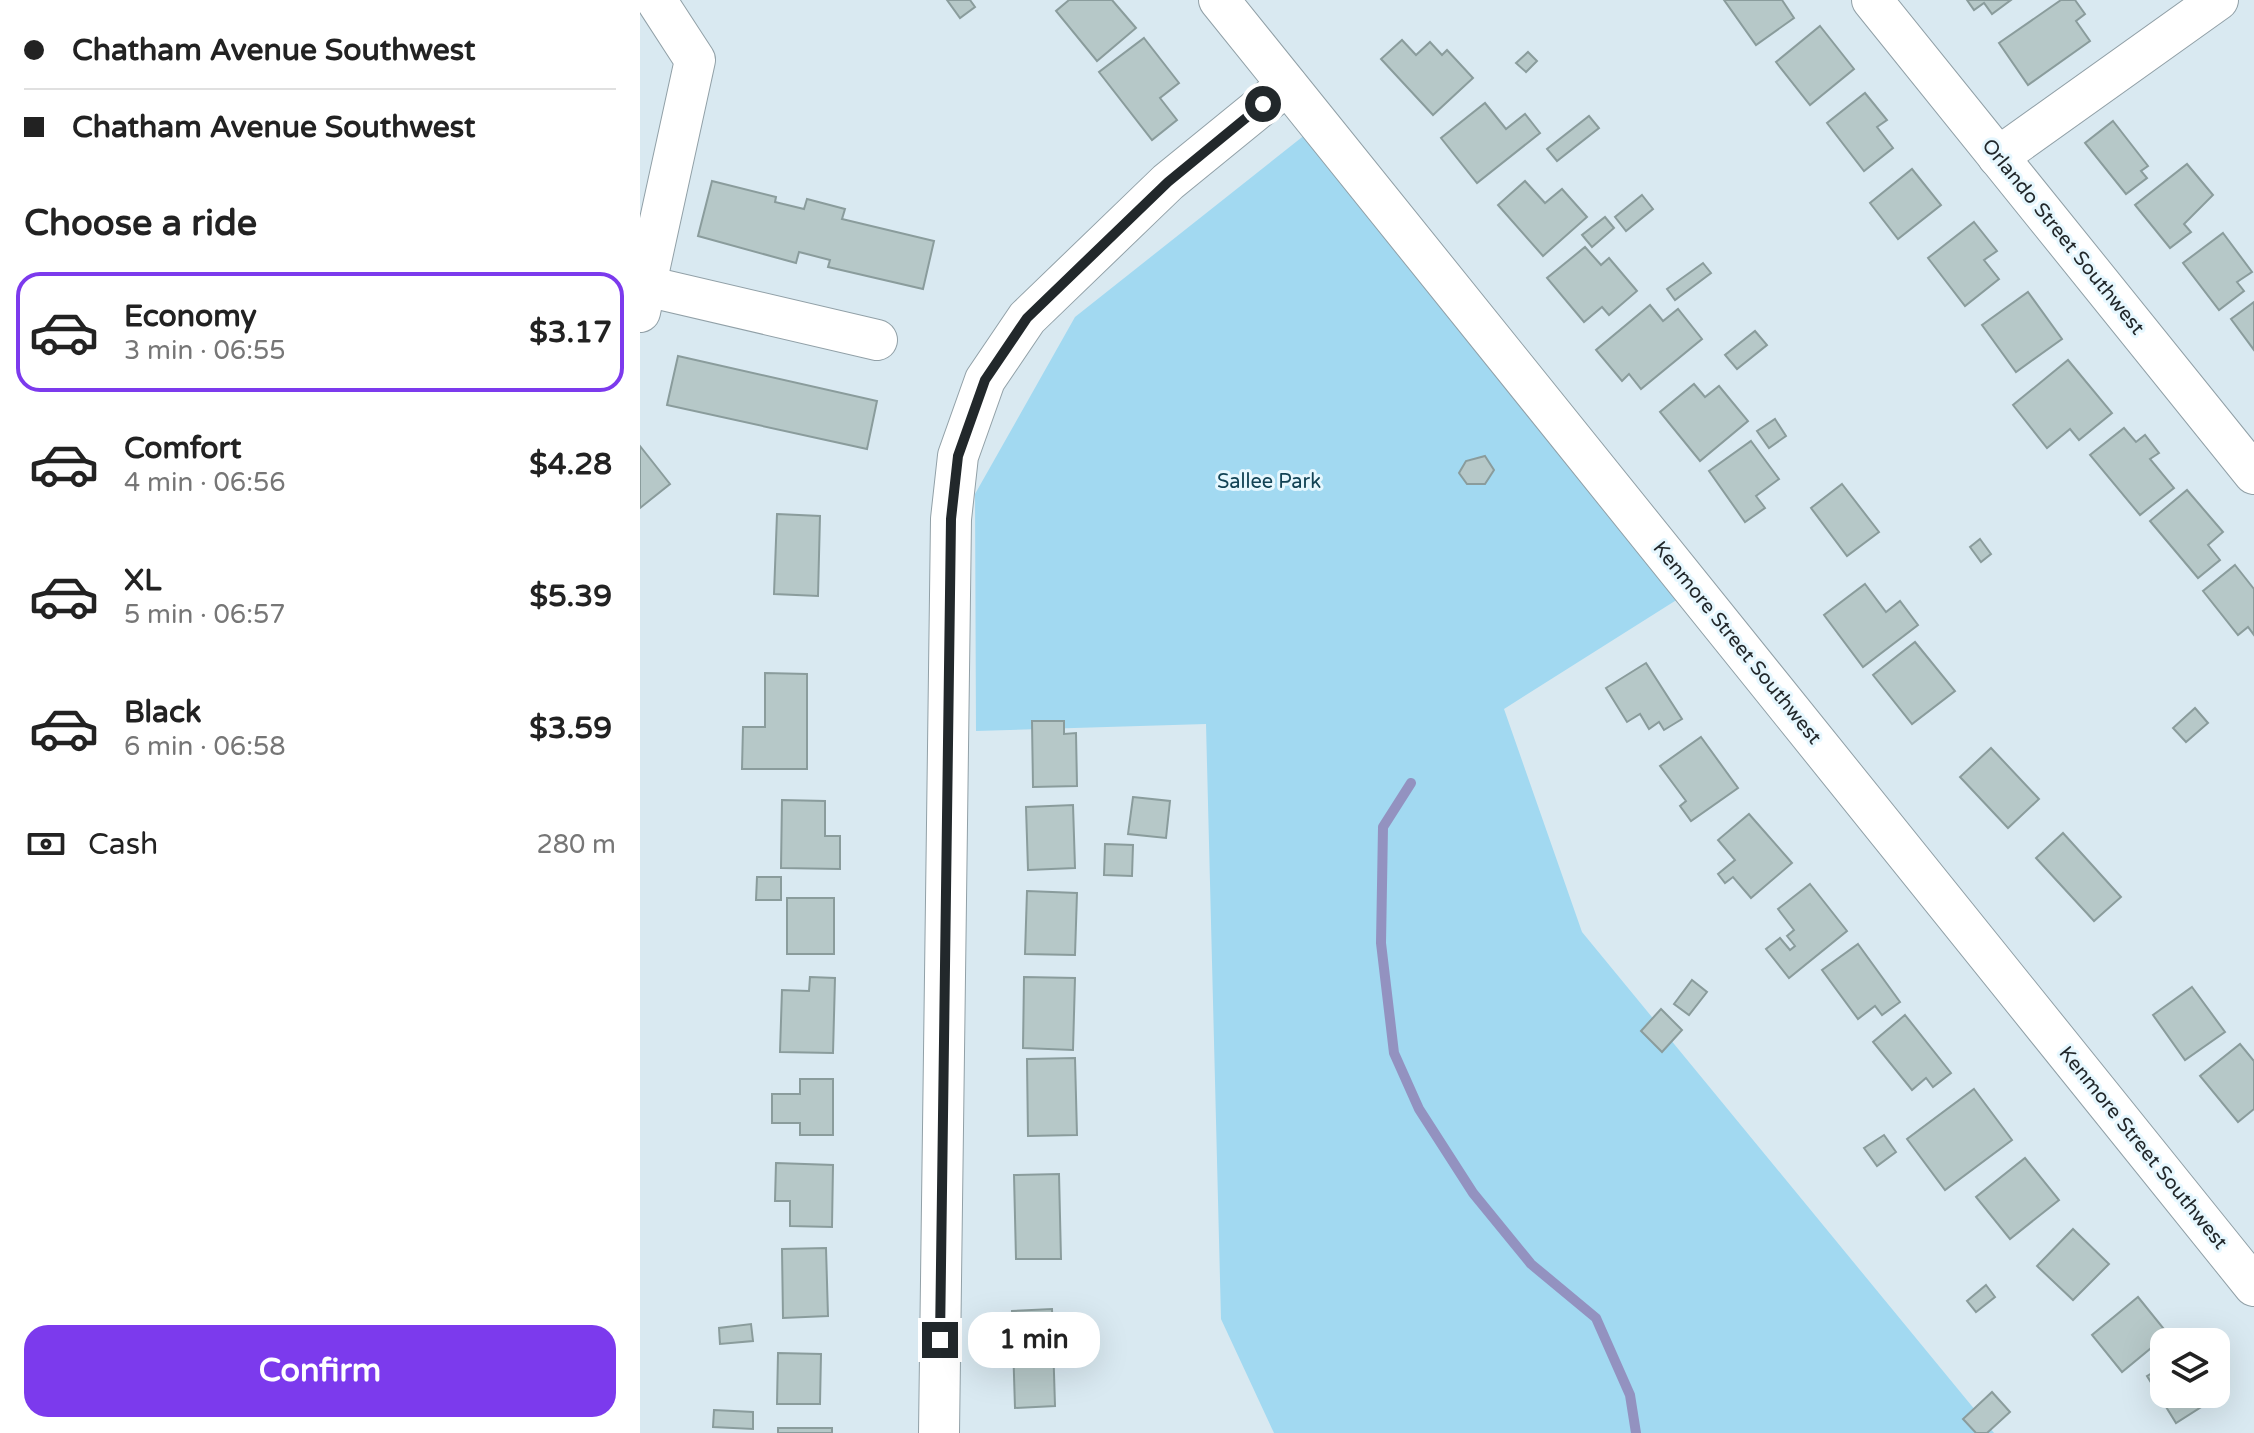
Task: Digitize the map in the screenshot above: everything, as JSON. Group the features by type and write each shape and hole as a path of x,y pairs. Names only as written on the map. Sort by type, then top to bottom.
{"street":[{"path":"656,0 695,60 643,299 877,340"},
{"name":"Kenmore Street Southwest","path":"1219,0 2254,1286"},
{"name":"Orlando Street Southwest","path":"1872,0 2254,474"},
{"path":"1998,157 2218,0"},
{"path":"939,1433 951,519 958,456 985,380 1027,318 1168,182 1287,85"}],"green space":[{"name":"Sallee Park","path":"1306,134 1686,594 1504,709 1582,932 1994,1433 1274,1433 1221,1319 1206,724 976,731 975,494 1075,317"}],"building":[{"path":"947,0 970,0 975,7 960,18"},
{"path":"1069,0 1112,0 1136,28 1097,61 1056,11"},
{"path":"1724,0 1782,0 1794,18 1756,45"},
{"path":"1967,0 2011,0 1992,14 1984,3 1974,10"},
{"path":"2061,0 2075,0 2085,14 2076,21 2090,41 2028,85 1999,43"},
{"path":"1820,26 1854,69 1810,105 1776,62"},
{"path":"1144,38 1179,83 1160,98 1177,120 1152,140 1099,72"},
{"path":"1402,40 1416,55 1430,42 1442,55 1447,50 1473,78 1433,115 1381,59"},
{"path":"1528,52 1537,61 1526,72 1516,63"},
{"path":"1865,93 1887,120 1877,127 1893,148 1864,171 1827,123"},
{"path":"1485,103 1506,129 1525,114 1540,133 1477,183 1441,138"},
{"path":"1589,116 1599,128 1557,161 1547,149"},
{"path":"2113,121 2148,166 2141,171 2147,178 2126,194 2085,143"},
{"path":"2187,164 2213,195 2184,224 2191,232 2170,248 2135,205"},
{"path":"1912,169 1941,205 1898,239 1870,203"},
{"path":"712,181 776,197 775,202 804,209 807,199 845,209 842,219 934,241 923,289 828,267 830,260 799,252 796,263 698,236"},
{"path":"1525,181 1545,203 1562,189 1587,217 1543,256 1498,205"},
{"path":"1642,195 1653,209 1626,231 1615,217"},
{"path":"1605,217 1614,228 1592,247 1582,235"},
{"path":"1974,222 1997,251 1984,260 1999,279 1965,306 1928,258"},
{"path":"2223,233 2252,272 2237,282 2244,291 2219,310 2183,263"},
{"path":"1585,247 1601,265 1609,258 1637,291 1609,315 1602,307 1584,322 1547,278"},
{"path":"1703,263 1711,273 1675,300 1667,289"},
{"path":"2028,292 2062,339 2016,372 1982,325"},
{"path":"2254,302 2254,350 2231,319"},
{"path":"1650,305 1663,321 1678,309 1702,339 1641,389 1629,374 1622,381 1596,350"},
{"path":"1755,331 1767,345 1737,369 1725,355"},
{"path":"678,356 877,401 867,449 667,405"},
{"path":"2068,360 2112,413 2079,440 2070,429 2047,448 2013,405"},
{"path":"1694,384 1705,397 1719,386 1748,421 1700,461 1660,412"},
{"path":"1775,419 1786,436 1769,448 1757,431"},
{"path":"2124,428 2136,442 2145,435 2159,453 2150,459 2174,488 2140,515 2090,455"},
{"path":"1751,441 1779,479 1756,496 1765,508 1745,522 1709,471"},
{"path":"640,446 670,484 640,508"},
{"path":"1485,456 1494,470 1485,484 1467,484 1459,473 1466,461"},
{"path":"1842,484 1879,532 1847,556 1811,508"},
{"path":"2187,490 2223,532 2208,545 2220,560 2198,578 2150,521"},
{"path":"777,514 820,516 818,596 774,594"},
{"path":"1980,539 1991,554 1981,562 1970,547"},
{"path":"2235,565 2254,589 2254,635 2248,627 2238,635 2203,591"},
{"path":"1865,584 1886,612 1900,601 1918,625 1863,667 1824,615"},
{"path":"1915,642 1955,691 1912,724 1873,675"},
{"path":"1646,663 1682,719 1664,730 1659,722 1649,729 1640,714 1627,722 1606,688"},
{"path":"765,673 807,674 807,769 742,769 743,727 765,727"},
{"path":"2195,708 2208,723 2186,742 2173,728"},
{"path":"1032,721 1064,721 1064,734 1076,733 1077,786 1033,787"},
{"path":"1701,737 1738,788 1691,821 1680,806 1686,801 1660,766"},
{"path":"1991,748 2039,799 2008,828 1960,777"},
{"path":"1133,797 1170,801 1166,838 1128,834"},
{"path":"782,800 825,801 825,836 840,836 840,869 781,868"},
{"path":"1073,805 1075,868 1028,870 1026,807"},
{"path":"1749,814 1792,863 1751,898 1733,877 1725,883 1718,874 1735,860 1718,840"},
{"path":"2063,833 2121,897 2094,921 2036,858"},
{"path":"1105,844 1133,845 1132,876 1104,875"},
{"path":"757,877 781,877 781,900 756,900"},
{"path":"1810,884 1847,931 1789,978 1766,949 1780,938 1790,950 1795,946 1787,936 1794,930 1778,909"},
{"path":"1027,891 1077,893 1075,955 1025,954"},
{"path":"787,898 834,898 834,954 787,954"},
{"path":"1858,944 1900,1002 1882,1015 1875,1006 1858,1019 1822,970"},
{"path":"810,977 835,978 833,1053 780,1052 782,990 809,991"},
{"path":"1024,977 1075,978 1073,1050 1023,1048"},
{"path":"1692,980 1707,992 1689,1015 1674,1004"},
{"path":"2192,987 2225,1032 2185,1060 2153,1015"},
{"path":"1661,1009 1682,1030 1662,1052 1641,1031"},
{"path":"1905,1015 1951,1073 1933,1087 1926,1078 1912,1090 1873,1042"},
{"path":"2240,1044 2254,1061 2254,1109 2238,1122 2200,1076"},
{"path":"1075,1058 1077,1135 1028,1136 1027,1059"},
{"path":"800,1079 833,1079 833,1135 800,1135 800,1123 772,1123 772,1094 800,1094"},
{"path":"1974,1089 2012,1140 1945,1190 1907,1139"},
{"path":"1884,1135 1896,1152 1877,1166 1864,1148"},
{"path":"2025,1158 2059,1200 2010,1239 1976,1197"},
{"path":"776,1163 833,1165 832,1227 790,1226 790,1201 775,1201"},
{"path":"1059,1174 1061,1259 1016,1259 1014,1175"},
{"path":"2073,1229 2109,1264 2073,1300 2037,1266"},
{"path":"826,1248 828,1316 783,1318 782,1249"},
{"path":"1986,1285 1995,1297 1976,1312 1967,1301"},
{"path":"2138,1297 2163,1328 2150,1328 2150,1349 2122,1372 2092,1335"},
{"path":"1052,1309 1055,1406 1015,1408 1012,1311"},
{"path":"751,1324 753,1341 720,1344 719,1328"},
{"path":"778,1353 821,1354 820,1404 777,1404"},
{"path":"1992,1392 2010,1412 1987,1433 1976,1433 1963,1419"},
{"path":"2167,1408 2200,1408 2176,1423"},
{"path":"714,1410 753,1412 753,1429 713,1427"},
{"path":"778,1428 832,1428 832,1433 778,1433"}],"waterway":[{"path":"1411,783 1383,827 1381,943 1394,1053 1419,1109 1473,1193 1531,1264 1596,1318 1630,1395 1636,1433"}],"route":[{"path":"940,1340 951,519 958,456 985,380 1027,318 1168,182 1263,104"}]}
